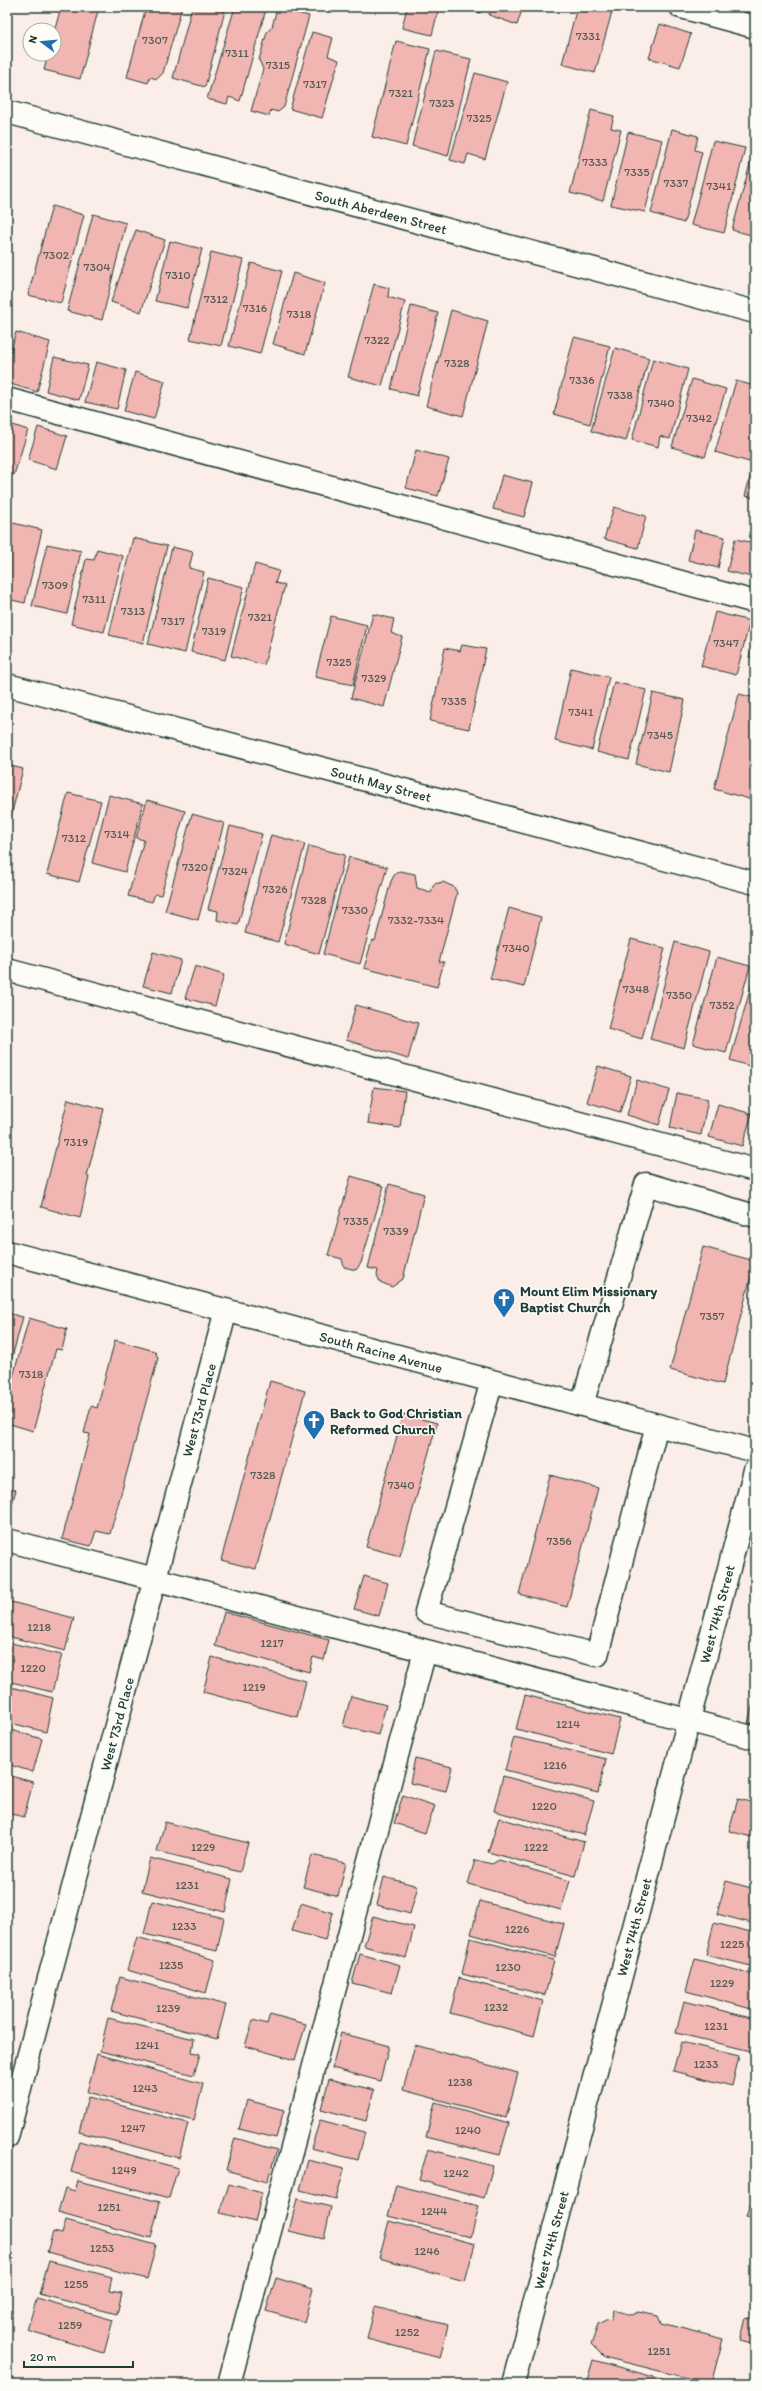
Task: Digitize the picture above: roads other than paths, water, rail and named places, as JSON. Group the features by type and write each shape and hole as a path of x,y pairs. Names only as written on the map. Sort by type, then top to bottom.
{"street":[{"path":"681,7 755,27"},
{"name":"South Aberdeen Street","path":"7,112 755,312"},
{"path":"7,399 755,602"},
{"name":"South May Street","path":"7,685 755,883"},
{"path":"7,970 755,1170"},
{"path":"582,1405 646,1184 755,1216"},
{"name":"South Racine Avenue","path":"7,1252 755,1451"},
{"name":"West 73rd Place","path":"7,2137 226,1310"},
{"path":"492,1381 426,1612 597,1655 657,1425"},
{"name":"West 74th Street","path":"513,2384 755,1470"},
{"path":"7,1540 755,1738"},
{"path":"229,2384 425,1651"}],"place":[{"name":"Mount Elim Missionary Baptist Church","path":"504,1318"},
{"name":"Back to God Christian Reformed Church","path":"314,1440"}]}
